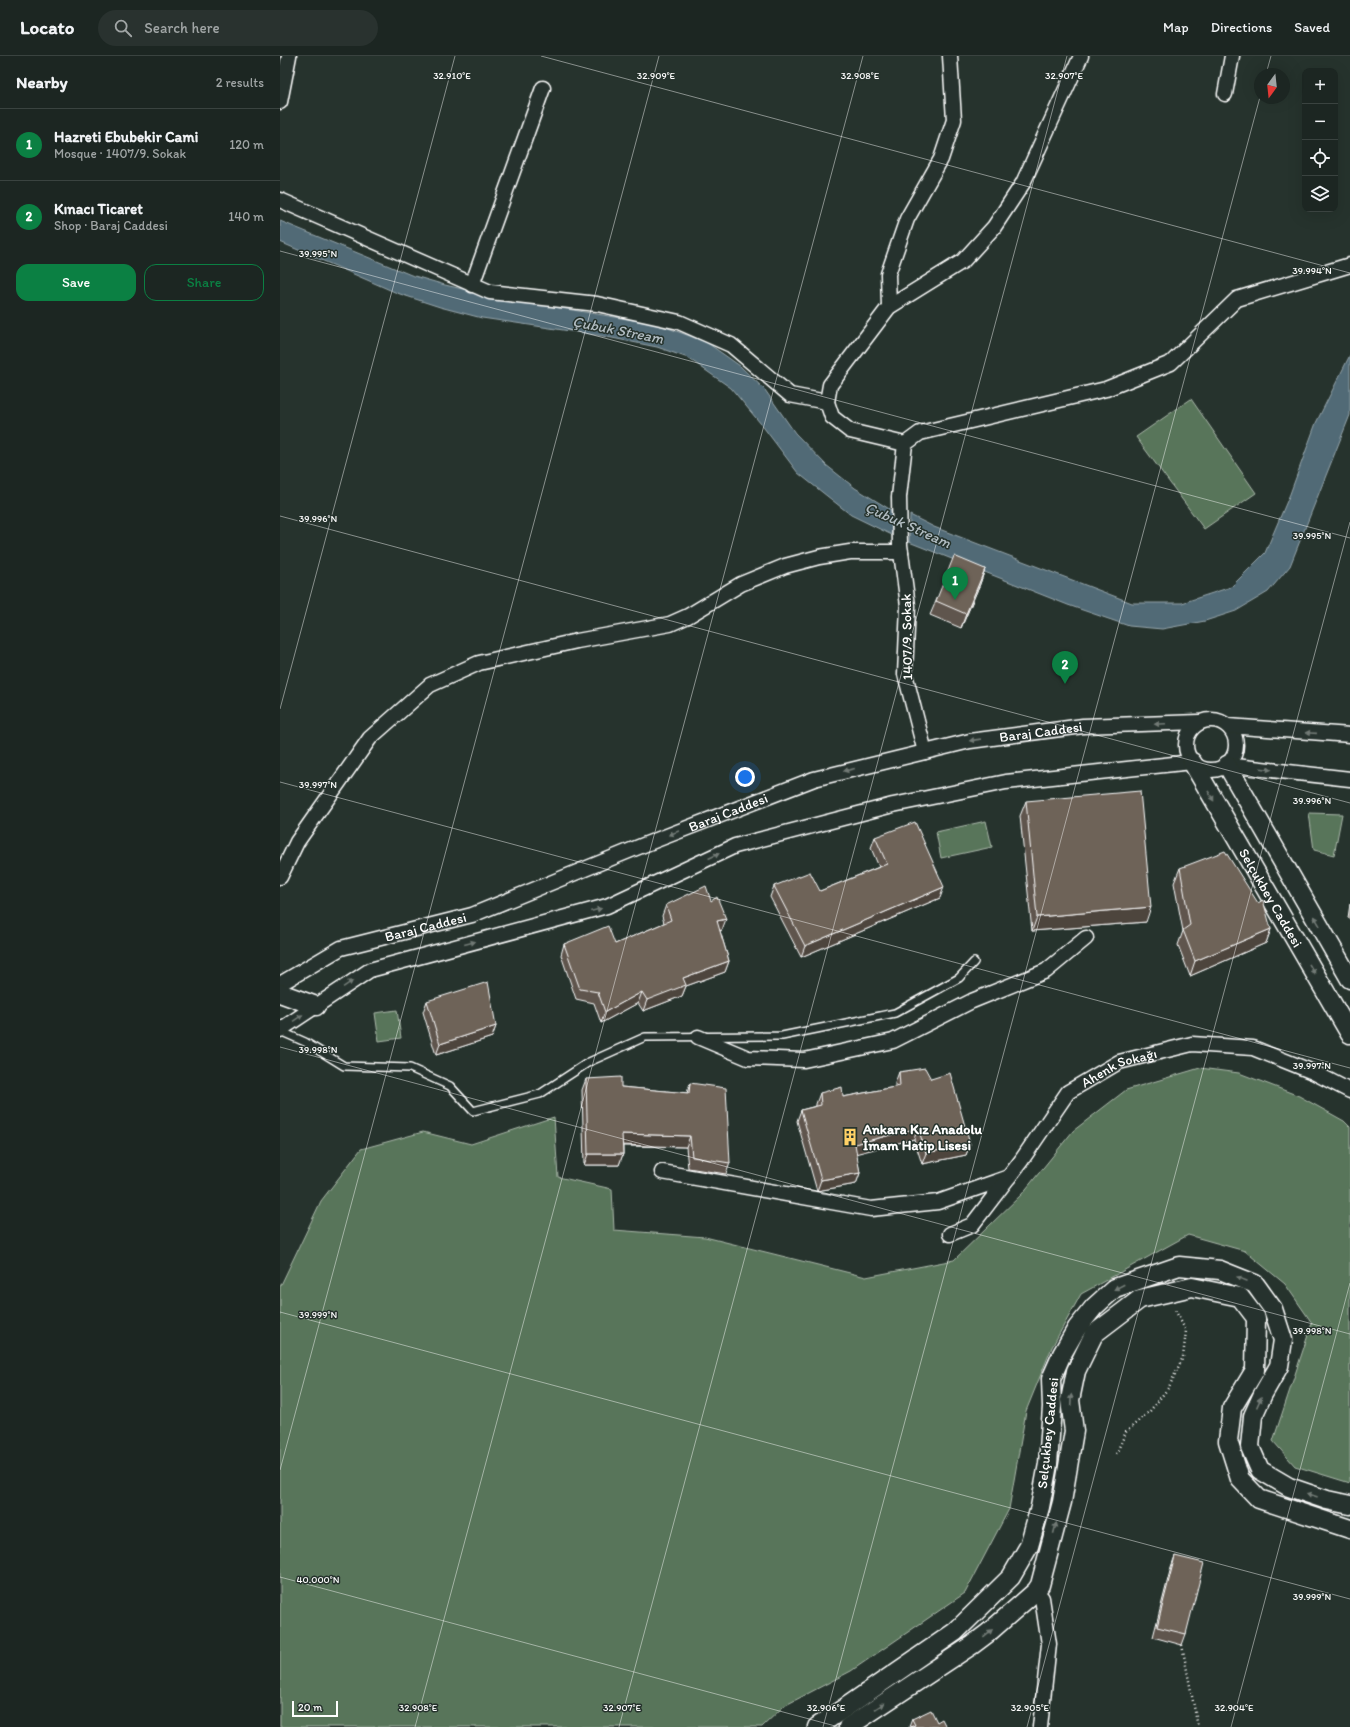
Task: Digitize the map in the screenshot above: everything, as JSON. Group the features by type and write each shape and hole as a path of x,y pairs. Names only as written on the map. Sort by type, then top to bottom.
{"street":[{"path":"280,102 289,56"},
{"path":"889,307 888,274 907,219 941,159 954,120 950,56"},
{"path":"1081,56 1023,183 994,227 963,261 889,307 830,385 827,402 832,417 850,431 906,444 920,433 1106,389 1171,363 1237,299 1350,265"},
{"path":"1225,94 1232,56"},
{"path":"472,284 543,88"},
{"path":"280,200 490,292 597,304 679,322 731,345 790,395 827,402"},
{"name":"1407/9. Sokak","path":"906,444 899,498 901,549 908,606 905,674 925,752"},
{"path":"280,877 297,842 370,738 430,685 479,663 577,641 670,624 688,616 741,584 785,566 819,556 850,552 901,549"},
{"path":"1228,726 1233,733 1236,742 1236,750 1233,758 1227,765 1220,769 1205,770 1192,762 1187,756 1185,741 1188,733 1199,722 1217,720 1228,726 1350,735"},
{"name":"Baraj Caddesi","path":"280,984 341,948 472,915 646,844 814,779 970,741 1083,726 1199,722"},
{"name":"Baraj Caddesi","path":"280,1030 370,970 608,906 735,846 893,805 1006,782 1192,762"},
{"name":"Selçukbey Caddesi","path":"1192,762 1350,1034"},
{"path":"1227,765 1350,779"},
{"name":"Selçukbey Caddesi","path":"1227,765 1350,979"},
{"path":"698,1037 748,1058 804,1060 893,1042 972,1001 1046,971 1086,938"},
{"path":"280,993 316,1006"},
{"name":"Ahenk Sokağı","path":"950,1234 972,1225 1009,1177 1068,1092 1119,1062 1192,1044 1253,1048 1313,1072 1350,1091"},
{"path":"662,1172 871,1209 938,1202 1009,1177"},
{"name":"Selçukbey Caddesi","path":"817,1727 955,1632 1011,1576 1029,1546 1040,1507 1048,1464 1052,1407 1051,1379 1062,1354 1077,1328 1094,1308 1115,1288 1179,1266 1220,1270 1255,1284 1273,1309 1283,1340 1279,1366 1263,1394 1253,1416 1250,1447 1260,1470 1288,1487 1327,1500 1350,1505"},
{"name":"Selçukbey Caddesi","path":"848,1727 972,1646 1036,1591 1040,1585 1062,1502 1074,1431 1070,1400 1076,1371 1094,1334 1140,1299 1192,1287 1240,1297 1256,1318 1255,1370 1232,1408 1228,1441 1240,1479 1259,1499 1350,1529"},
{"path":"1036,1591 1042,1598 1049,1644 1040,1727"}],"lane":[{"path":"280,1030 305,1042 344,1066 410,1068 450,1086 473,1111 540,1094 589,1062 645,1037 782,1036 895,1013 960,978 974,962"}],"path":[{"path":"1116,1454 1126,1432 1150,1411 1169,1387 1183,1357 1186,1331 1173,1305 1164,1293"},
{"path":"1182,1645 1198,1727"}],"green space":[{"path":"1191,399 1256,493 1204,529 1136,437"},
{"path":"1309,813 1342,814 1334,855 1314,850"},
{"path":"986,821 992,847 941,858 936,832"},
{"path":"397,1010 401,1038 379,1041 375,1013"},
{"path":"1200,1068 1239,1073 1299,1096 1344,1121 1350,1127 1350,1483 1295,1466 1273,1441 1312,1323 1285,1284 1245,1251 1188,1235 1081,1294 1052,1347 1026,1411 1009,1509 965,1593 851,1671 784,1706 762,1727 280,1727 280,1287 321,1201 361,1149 423,1132 471,1144 554,1117 558,1177 612,1189 614,1230 705,1237 866,1277 954,1260 1022,1194 1073,1131 1126,1090"}],"water":[{"name":"Çubuk Stream","path":"280,221 411,275 445,285 506,299 657,324 706,342 740,366 765,390 795,433 826,465 855,488 891,510 892,535 851,515 798,473 761,424 731,388 688,358 657,347 597,335 482,318 440,307 397,293 280,242"},
{"path":"1350,355 1350,415 1290,566 1268,592 1236,611 1205,621 1162,629 1129,626 1068,605 909,542 910,515 934,527 1132,603 1182,603 1231,587 1265,553 1290,494 1316,423"}],"building":[{"path":"954,556 985,569 966,614 936,601"},
{"path":"1140,791 1151,907 1037,917 1026,801"},
{"path":"915,822 944,887 805,946 774,886 810,872 820,891 887,864 875,837"},
{"path":"1225,851 1258,903 1263,900 1271,929 1195,961 1183,930 1190,925 1180,868"},
{"path":"706,886 711,901 717,897 726,919 717,921 729,961 683,978 686,985 647,1000 642,992 605,1012 598,992 580,989 564,944 608,926 615,944 671,920 666,905"},
{"path":"488,982 496,1026 440,1044 427,1001"},
{"name":"Ankara Kız Anadolu İmam Hatip Lisesi","path":"925,1068 931,1079 950,1073 970,1144 926,1153 918,1128 855,1144 860,1173 821,1180 801,1110 821,1105 820,1093 842,1087 843,1097 900,1086 899,1072"},
{"path":"621,1077 621,1087 689,1093 690,1083 726,1088 730,1163 692,1157 690,1136 622,1134 623,1154 588,1154 586,1079"},
{"path":"1175,1556 1204,1563 1186,1634 1157,1627"},
{"path":"931,1710 937,1722 942,1719 946,1727 910,1727 915,1725 912,1719"}],"place":[{"name":"Hazreti Ebubekir Cami","path":"955,600"},
{"name":"Kınacı Ticaret","path":"1065,684"},
{"name":"Ankara Kız Anadolu İmam Hatip Lisesi","path":"850,1137"}]}
